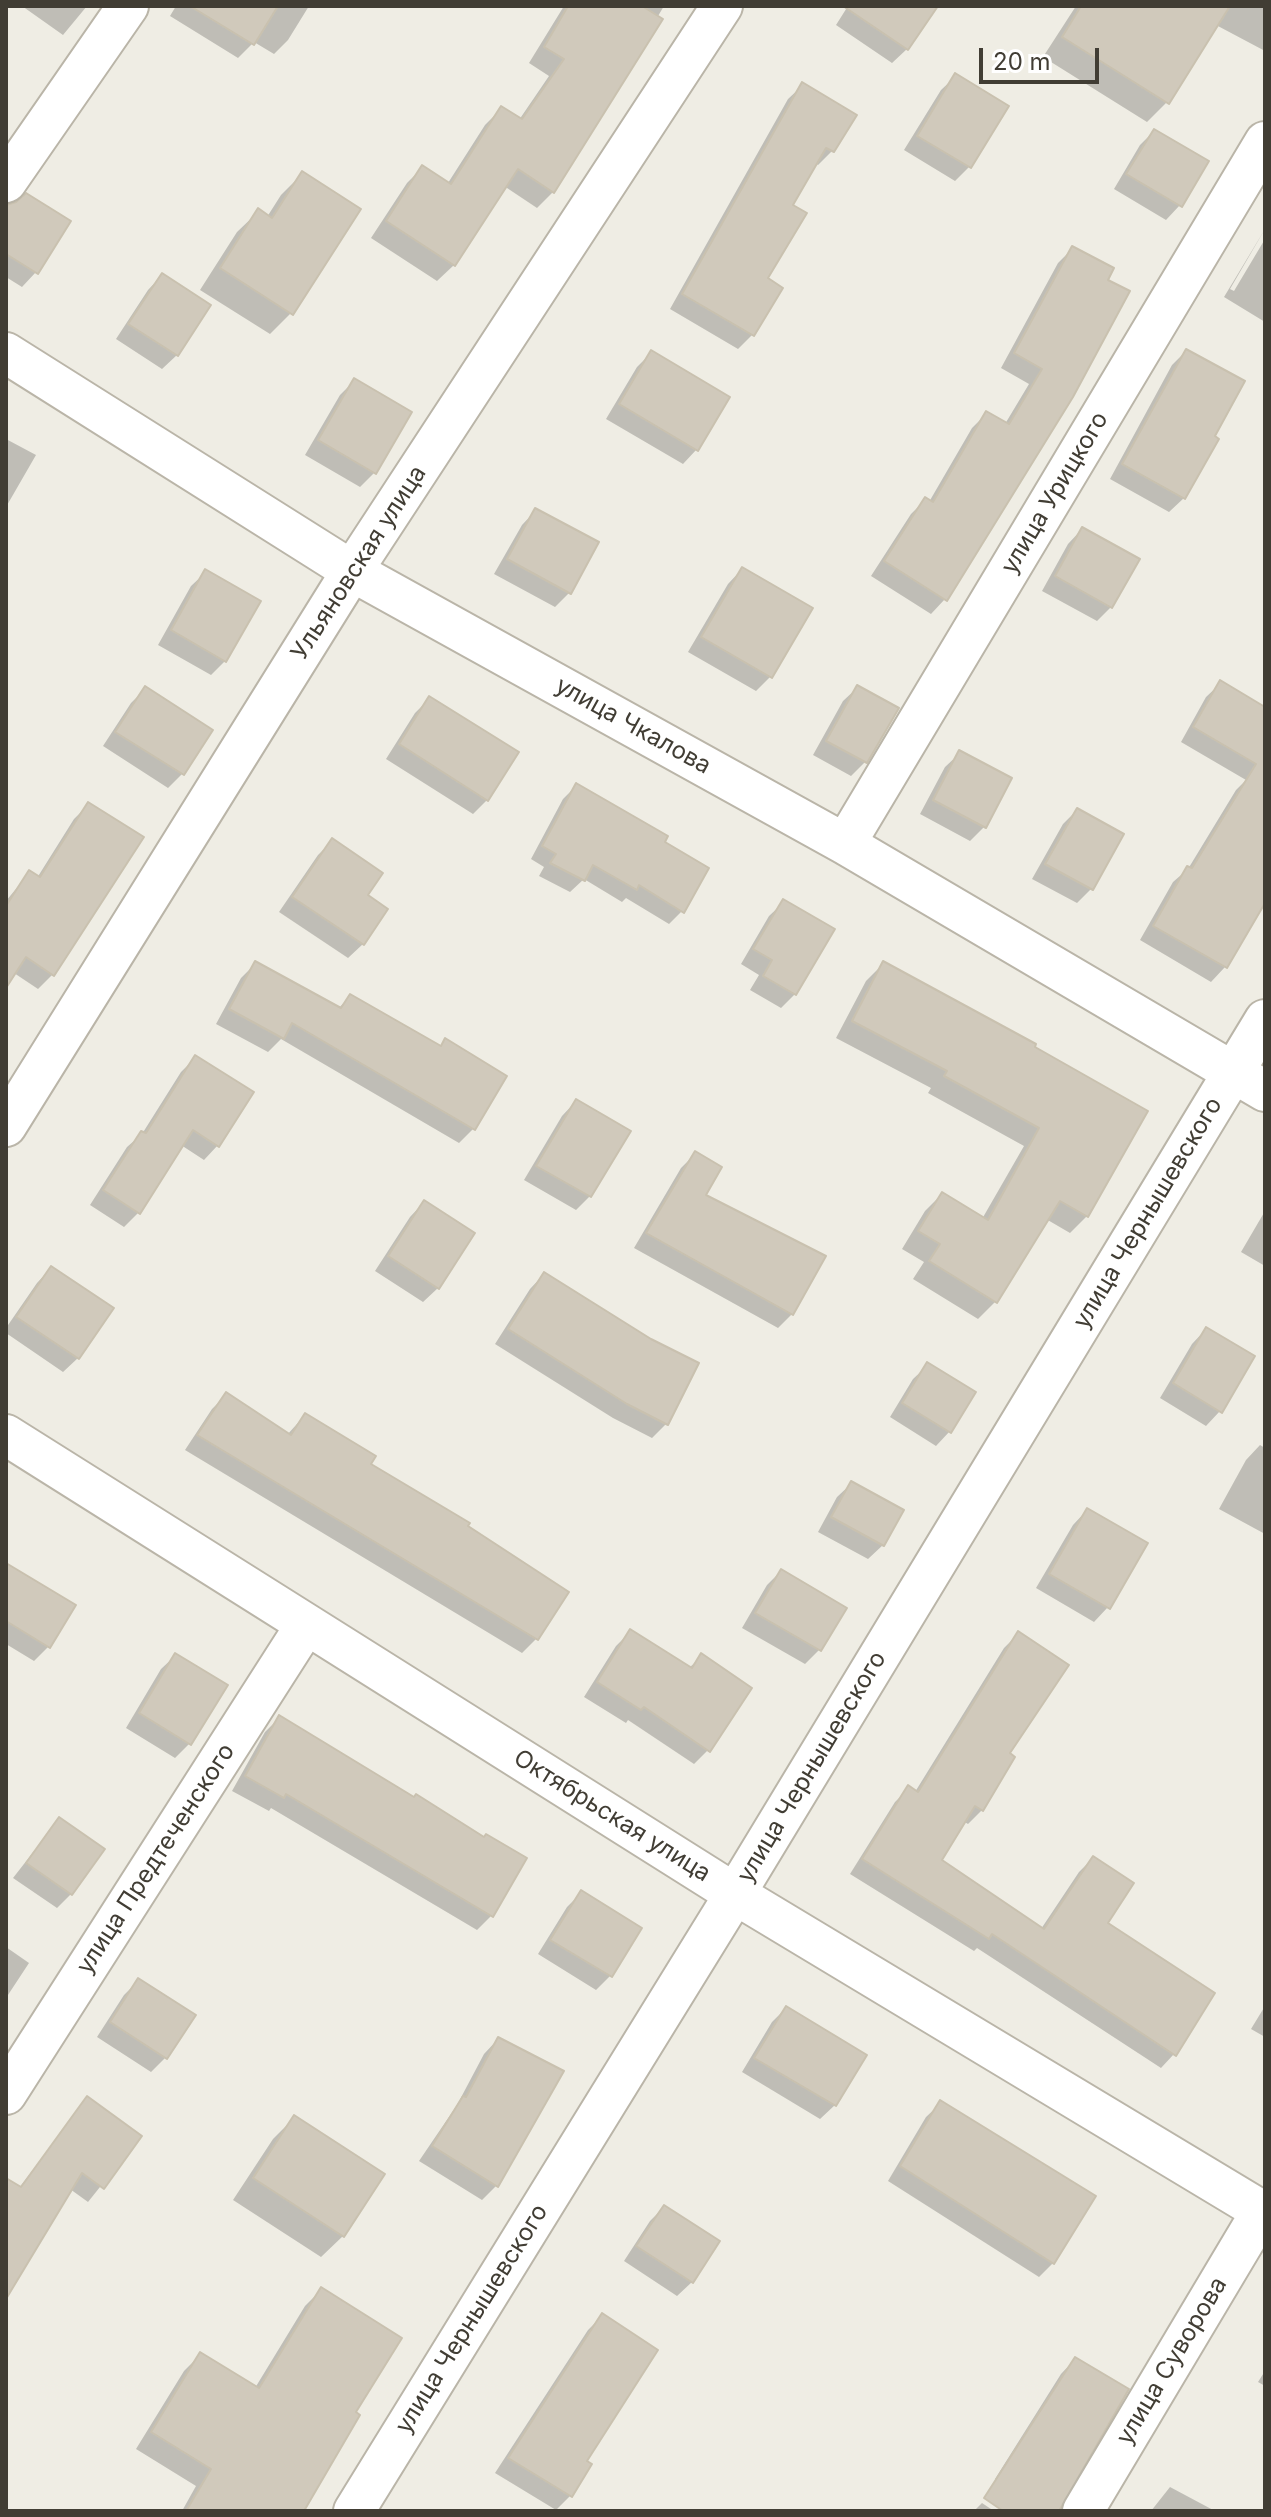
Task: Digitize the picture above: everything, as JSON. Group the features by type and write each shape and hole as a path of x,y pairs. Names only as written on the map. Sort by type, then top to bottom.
{"street":[{"path":"6,182 128,6"},
{"name":"Ульяновская улица","path":"6,1126 352,571 722,6"},
{"name":"улица Урицкого","path":"845,844 1265,142"},
{"name":"улица Чкалова","path":"6,353 352,571 845,844 1249,1082"},
{"name":"улица Чернышевского","path":"354,2511 735,1894 1249,1082 1265,1020"},
{"name":"Октябрьская улица","path":"6,1435 735,1894 1263,2212"},
{"name":"улица Предтеченского","path":"6,2094 306,1625"},
{"name":"улица Суворова","path":"1083,2511 1263,2212"}],"building":[{"path":"190,6 278,6 254,45"},
{"path":"568,6 642,6 663,19 554,193 518,169 455,266 386,221 422,165 451,184 501,106 522,119 564,59 544,47"},
{"path":"843,6 938,6 908,50"},
{"path":"1081,6 1230,6 1169,104 1062,37"},
{"path":"955,73 1009,106 971,168 917,136"},
{"path":"802,82 857,115 834,152 826,148 793,205 807,213 768,278 783,288 754,336 682,294"},
{"path":"1154,129 1209,161 1182,207 1126,174"},
{"path":"302,171 361,209 293,315 220,268 258,208 272,218"},
{"path":"26,193 71,221 38,274 6,254 6,205 16,202"},
{"path":"1072,246 1114,268 1108,280 1130,291 1073,397 947,601 884,561 925,497 933,502 986,411 1009,424 1042,369 1014,353"},
{"path":"162,273 211,305 178,356 128,324"},
{"path":"1186,349 1245,381 1215,436 1219,439 1185,499 1122,464"},
{"path":"651,350 730,397 698,451 619,404"},
{"path":"354,378 412,412 376,474 318,440"},
{"path":"535,508 599,542 571,594 507,559"},
{"path":"1082,527 1140,559 1112,608 1055,576"},
{"path":"742,567 813,608 772,678 701,637"},
{"path":"205,569 261,601 226,662 171,630"},
{"path":"1220,680 1265,707 1265,903 1227,968 1153,926 1187,866 1192,868 1256,764 1193,727"},
{"path":"857,685 899,708 867,763 826,741"},
{"path":"145,686 213,730 184,775 115,732"},
{"path":"429,696 519,752 488,801 399,744"},
{"path":"959,750 1012,778 986,828 933,800"},
{"path":"576,783 668,836 665,842 709,868 684,913 639,885 637,890 593,865 585,881 550,863 556,854 542,846"},
{"path":"88,802 144,837 54,976 26,957 6,988 6,906 29,870 40,877"},
{"path":"1077,808 1124,834 1093,890 1045,864"},
{"path":"332,838 383,873 368,895 388,909 364,945 292,897"},
{"path":"783,899 835,929 796,995 763,976 772,960 753,949"},
{"path":"255,961 341,1008 350,994 441,1046 445,1038 507,1076 475,1130 292,1023 284,1039 229,1009"},
{"path":"883,961 1036,1044 1035,1047 1148,1111 1088,1217 1060,1201 997,1303 929,1261 940,1244 918,1231 942,1192 988,1220 1039,1128 944,1076 947,1071 852,1021"},
{"path":"195,1055 254,1092 219,1147 193,1130 140,1214 103,1190 141,1131 146,1133"},
{"path":"576,1099 631,1131 591,1197 536,1166"},
{"path":"695,1151 722,1167 706,1195 826,1256 793,1315 646,1233"},
{"path":"424,1200 475,1233 439,1289 388,1256"},
{"path":"51,1266 114,1308 79,1359 16,1317"},
{"path":"544,1272 651,1339 699,1363 668,1425 627,1404 508,1329"},
{"path":"1206,1327 1255,1356 1222,1413 1173,1383"},
{"path":"927,1362 976,1392 951,1433 902,1403"},
{"path":"226,1392 291,1435 305,1413 376,1456 371,1464 470,1523 468,1526 569,1592 538,1640 197,1435"},
{"path":"851,1481 904,1510 884,1546 831,1517"},
{"path":"1087,1508 1148,1543 1110,1609 1049,1574"},
{"path":"6,1563 76,1605 50,1648 6,1621"},
{"path":"781,1569 847,1608 821,1651 755,1613"},
{"path":"630,1629 692,1668 701,1653 752,1688 710,1752 644,1707 641,1710 597,1682"},
{"path":"1018,1631 1069,1665 1010,1753 1015,1757 983,1811 975,1806 942,1860 1044,1929 1093,1856 1134,1883 1108,1923 1215,1993 1176,2056 992,1934 989,1939 862,1859 908,1785 918,1792"},
{"path":"175,1653 228,1685 191,1745 139,1713"},
{"path":"279,1715 414,1797 416,1794 484,1837 486,1834 527,1858 493,1917 286,1794 284,1798 245,1776"},
{"path":"59,1817 105,1849 72,1895 26,1863"},
{"path":"581,1890 642,1928 612,1977 550,1940"},
{"path":"138,1978 196,2015 167,2059 110,2022"},
{"path":"786,2006 867,2055 836,2106 754,2058"},
{"path":"498,2037 564,2071 498,2187 432,2146 463,2096 466,2097"},
{"path":"87,2096 142,2136 104,2189 82,2173 6,2299 6,2178 21,2187"},
{"path":"940,2100 1096,2196 1054,2264 900,2166"},
{"path":"294,2115 385,2174 344,2237 253,2178"},
{"path":"664,2205 720,2241 693,2283 636,2246"},
{"path":"321,2287 402,2338 356,2412 360,2415 304,2511 186,2511 211,2469 151,2432 200,2352 259,2388"},
{"path":"602,2313 658,2350 587,2461 592,2464 572,2497 508,2458"},
{"path":"1075,2357 1129,2389 1059,2511 1003,2511 984,2498"}]}
